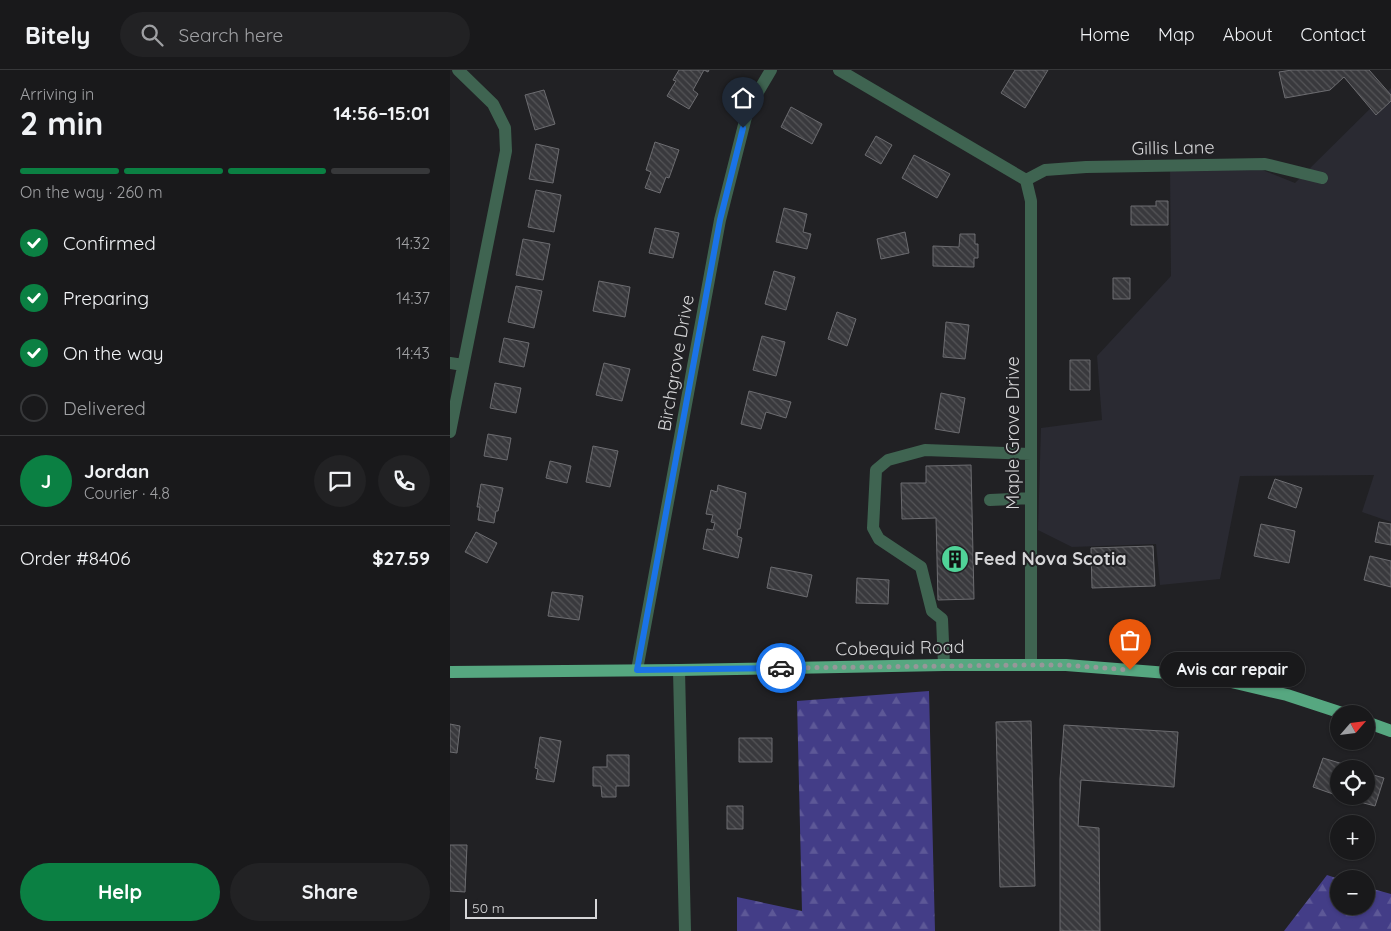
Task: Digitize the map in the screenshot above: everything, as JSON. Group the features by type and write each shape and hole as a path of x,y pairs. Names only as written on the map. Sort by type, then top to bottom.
{"main road":[{"name":"Cobequid Road","path":"450,672 1066,665 1206,676 1287,695 1330,709"},
{"path":"1375,725 1391,731"}],"street":[{"path":"450,432 456,364 503,173 506,151 504,128 494,104 458,70"},
{"name":"Birchgrove Drive","path":"637,670 720,220 748,109 771,70"},
{"path":"839,70 1026,180"},
{"name":"Gillis Lane","path":"1026,180 1045,170 1086,167 1265,164 1322,178"},
{"name":"Maple Grove Drive","path":"1026,180 1031,201 1031,665"},
{"path":"944,665 942,619 932,611 921,567 879,539 872,528 876,470 888,460 926,450 1031,454"},
{"path":"990,500 1031,498"},
{"path":"679,670 685,931"}],"shaded area":[{"path":"1391,88 1391,522 1362,512 1374,475 1240,476 1220,579 1160,585 1156,544 1072,547 1038,530 1041,428 1102,420 1097,356 1171,276 1170,167 1255,167 1295,183"}],"green space":[{"path":"929,691 935,931 737,931 737,897 802,911 797,701"},
{"path":"1327,875 1330,876 1330,915 1375,915 1375,890 1391,894 1391,931 1284,931"}],"building":[{"path":"679,70 704,70 693,90 698,94 689,109 667,96 676,81 673,80"},
{"path":"1015,70 1048,70 1025,108 1001,93"},
{"path":"1292,70 1369,70 1391,95 1391,101 1376,115 1344,77 1330,90 1285,98 1279,72"},
{"path":"544,90 555,124 535,130 525,95"},
{"path":"791,107 822,124 812,144 781,127"},
{"path":"876,136 892,145 881,164 865,155"},
{"path":"655,142 679,150 669,178 666,177 660,193 645,188 651,172 646,170"},
{"path":"536,144 559,149 553,183 529,179"},
{"path":"914,155 950,174 937,198 902,178"},
{"path":"536,190 561,195 554,232 528,227"},
{"path":"1156,201 1168,201 1168,225 1131,225 1131,206 1156,206"},
{"path":"784,208 807,214 803,232 811,234 807,249 776,242"},
{"path":"655,228 679,233 673,258 649,253"},
{"path":"905,232 909,253 881,259 877,239"},
{"path":"960,234 975,234 975,244 978,244 978,258 974,258 974,267 933,266 933,246 959,247"},
{"path":"523,239 550,244 543,280 516,275"},
{"path":"774,271 795,277 786,310 765,304"},
{"path":"1113,278 1130,278 1130,299 1113,299"},
{"path":"599,281 630,287 625,317 593,311"},
{"path":"516,286 542,291 534,328 508,322"},
{"path":"837,312 856,319 847,346 828,339"},
{"path":"946,322 969,325 965,359 943,357"},
{"path":"762,336 785,342 776,376 753,370"},
{"path":"504,338 529,343 524,367 499,362"},
{"path":"1070,360 1090,360 1090,390 1070,390"},
{"path":"604,363 630,369 622,401 596,395"},
{"path":"495,383 521,388 516,413 490,408"},
{"path":"749,391 791,402 786,418 766,412 761,429 741,424"},
{"path":"941,393 965,398 959,433 935,429"},
{"path":"488,434 511,438 507,460 484,456"},
{"path":"593,446 618,451 610,487 586,482"},
{"path":"550,461 571,466 567,483 546,478"},
{"name":"Feed Nova Scotia","path":"971,465 974,599 938,600 936,518 902,519 901,483 926,483 926,466"},
{"path":"1275,479 1302,488 1296,508 1268,498"},
{"path":"481,484 503,488 494,523 478,520 480,507 477,507"},
{"path":"718,485 746,493 740,529 738,529 737,536 742,538 738,558 703,549 707,529 713,530 715,523 711,522 713,515 706,514 711,490 717,492"},
{"path":"1379,522 1391,524 1391,545 1375,542"},
{"path":"1261,524 1295,531 1289,563 1254,556"},
{"path":"476,532 497,543 487,563 465,552"},
{"path":"1153,546 1155,586 1092,588 1091,548"},
{"path":"1370,556 1391,561 1391,587 1364,580"},
{"path":"771,567 812,575 807,597 767,588"},
{"path":"857,578 889,580 888,604 856,603"},
{"path":"552,592 583,596 579,620 548,616"},
{"path":"1031,721 1035,886 1000,887 996,722"},
{"path":"450,724 460,726 457,753 450,752"},
{"path":"1064,725 1178,732 1174,787 1081,780 1078,826 1099,828 1100,931 1060,931 1060,779"},
{"path":"540,737 561,741 554,782 536,779 538,769 535,768"},
{"path":"739,738 772,738 772,762 739,762"},
{"path":"607,755 629,755 629,786 616,786 616,797 602,797 601,786 593,786 593,767 607,767"},
{"path":"1323,758 1330,760 1330,793 1313,787"},
{"path":"1375,776 1384,778 1375,806 1371,805 1375,805"},
{"path":"727,806 743,806 743,829 727,829"},
{"path":"450,845 467,845 465,892 450,891"}],"way so far":[{"path":"781,668 1066,665 1130,670"}],"place":[{"name":"Feed Nova Scotia","path":"955,559"},
{"name":"Avis car repair","path":"1130,670"}],"route":[{"path":"743,128 720,220 637,670 781,668"}]}
